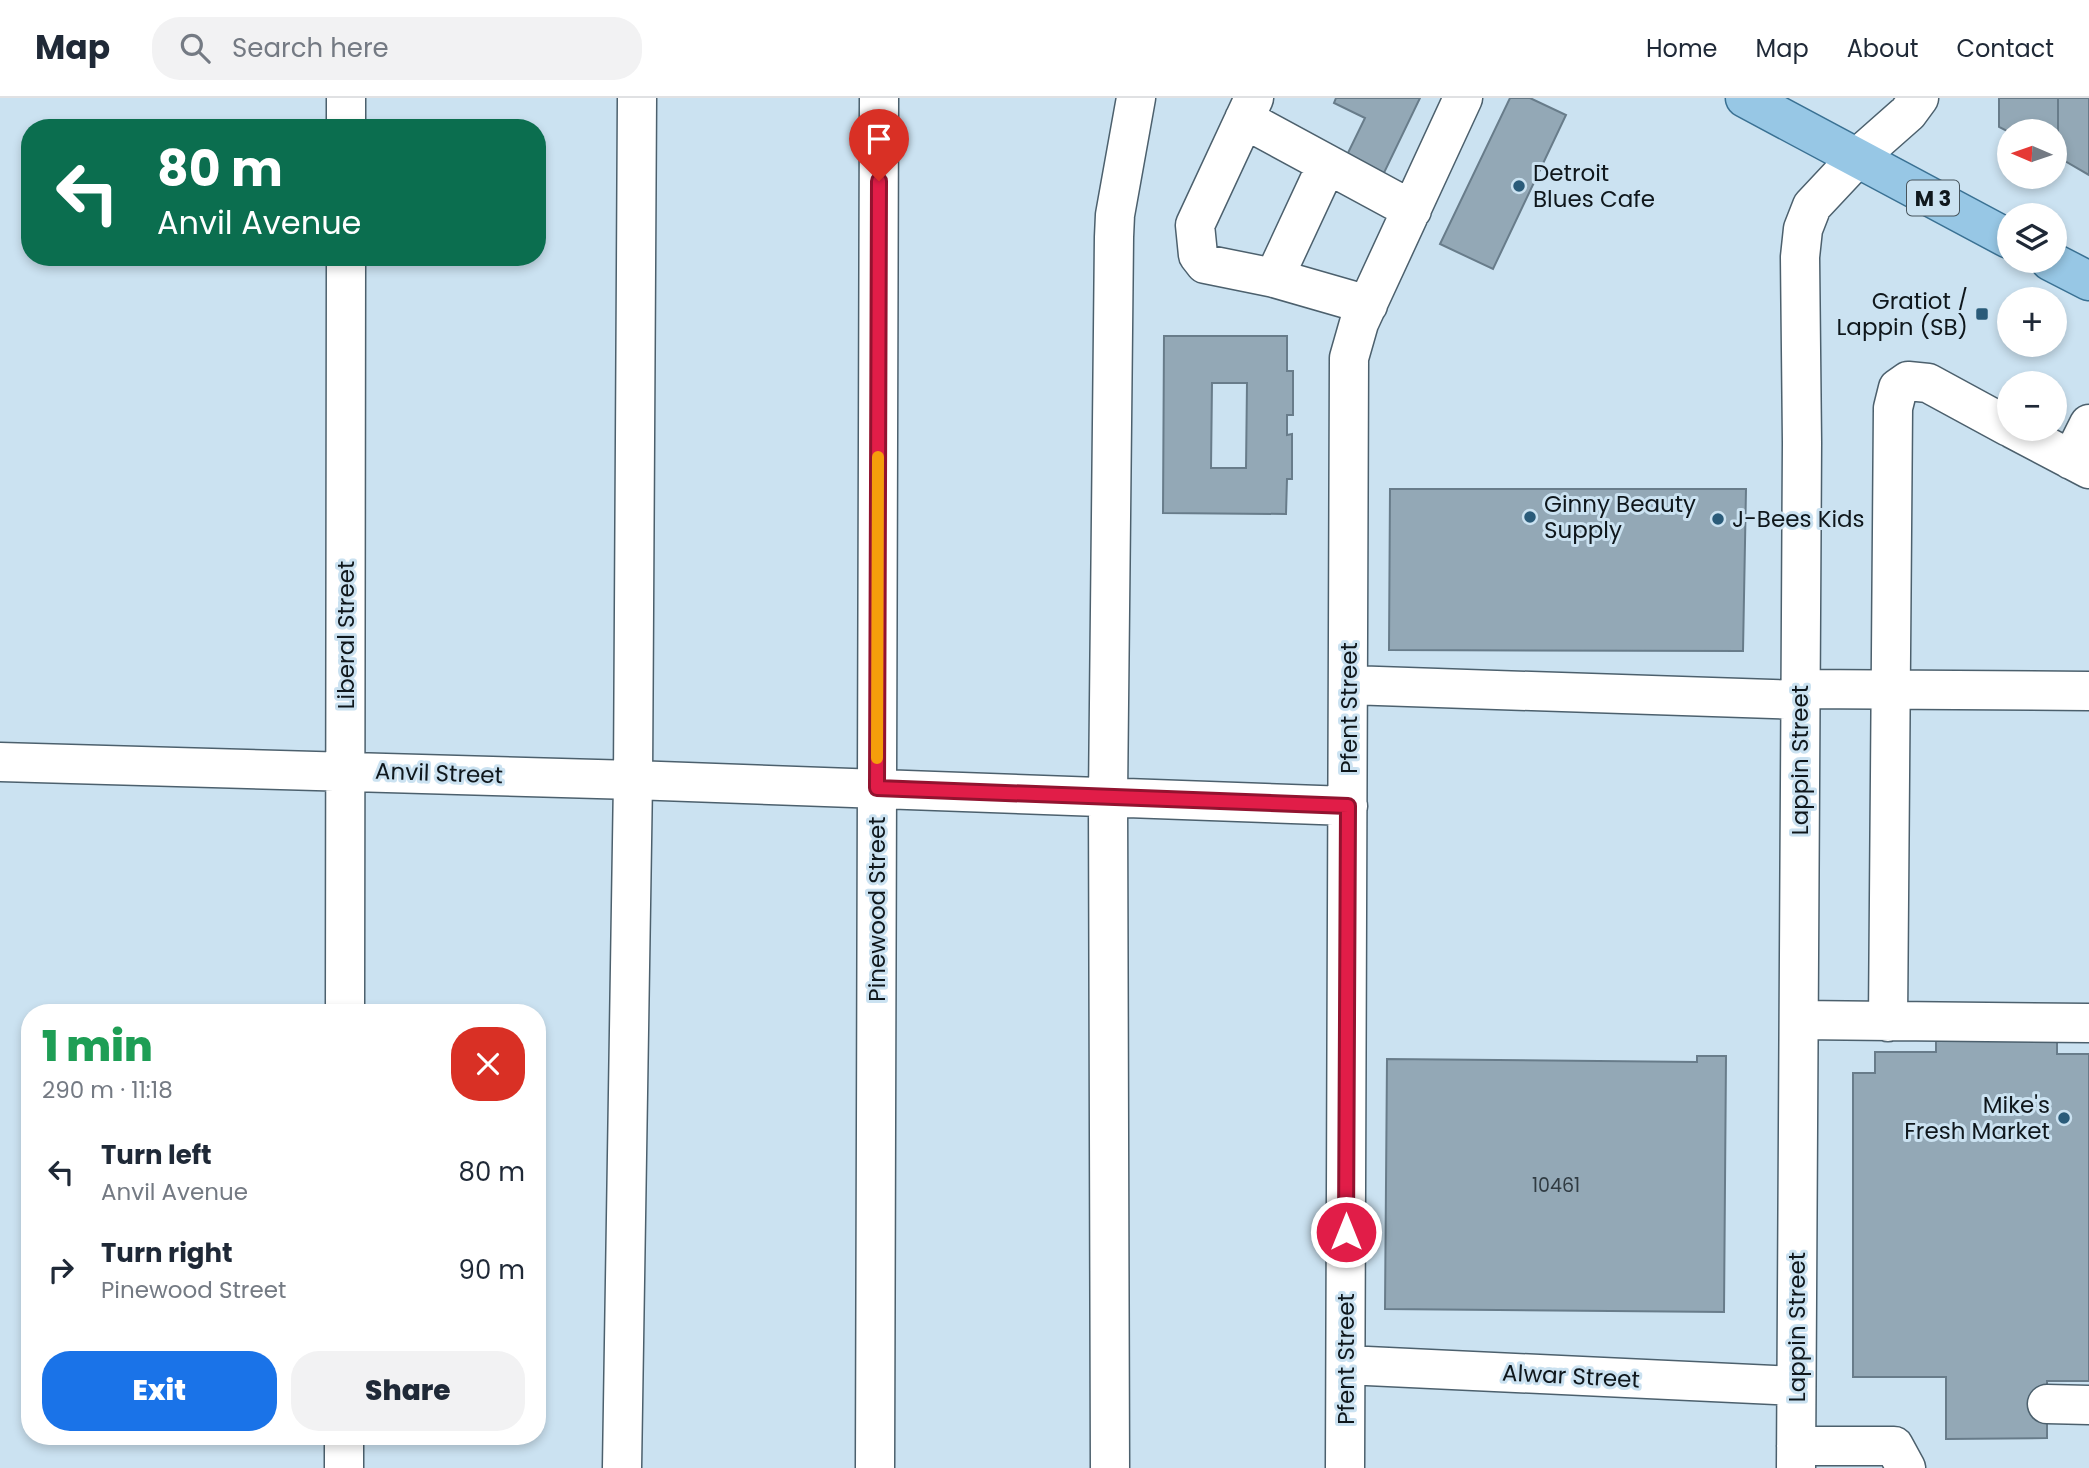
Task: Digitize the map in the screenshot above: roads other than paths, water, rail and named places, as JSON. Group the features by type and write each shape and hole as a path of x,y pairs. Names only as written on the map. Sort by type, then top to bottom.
{"main road":[{"name":"M 3","path":"1745,98 1997,233"},
{"path":"2067,270 2089,281"}],"street":[{"path":"346,98 346,119"},
{"path":"622,1468 633,780 637,98"},
{"name":"Pinewood Street","path":"875,1468 879,98"},
{"path":"1110,1468 1108,797 1115,215 1136,98"},
{"name":"Pfent Street","path":"1345,1468 1349,358 1359,323 1463,98"},
{"name":"Lappin Street","path":"1796,1457 1801,695 1800,257 1803,229 1812,206 1857,158 1908,113 1919,98"},
{"path":"1368,305 1275,278 1205,264 1198,255 1195,225 1249,109 1327,164 1412,210"},
{"path":"1275,278 1327,164"},
{"name":"Liberal Street","path":"345,1004 346,266"},
{"path":"1888,1022 1893,408 1898,388 1908,381 1928,383 1997,420"},
{"path":"2036,441 2080,464 2089,424"},
{"path":"1349,685 1801,695 1891,690 2089,691"},
{"name":"Anvil Street","path":"0,762 346,770 1348,806"},
{"path":"1799,1020 2089,1023"},
{"name":"Alwar Street","path":"1346,1365 1796,1387"},
{"path":"2047,1404 2089,1405"},
{"path":"344,1445 344,1468"},
{"path":"1796,1457 1894,1446 1906,1468"}],"place":[{"name":"Detroit Blues Cafe","path":"1519,186"},
{"name":"Gratiot / Lappin (SB)","path":"1982,314"},
{"name":"Ginny Beauty Supply","path":"1530,517"},
{"name":"J-Bees Kids","path":"1718,519"},
{"name":"Mike's Fresh Market","path":"2064,1118"}]}
